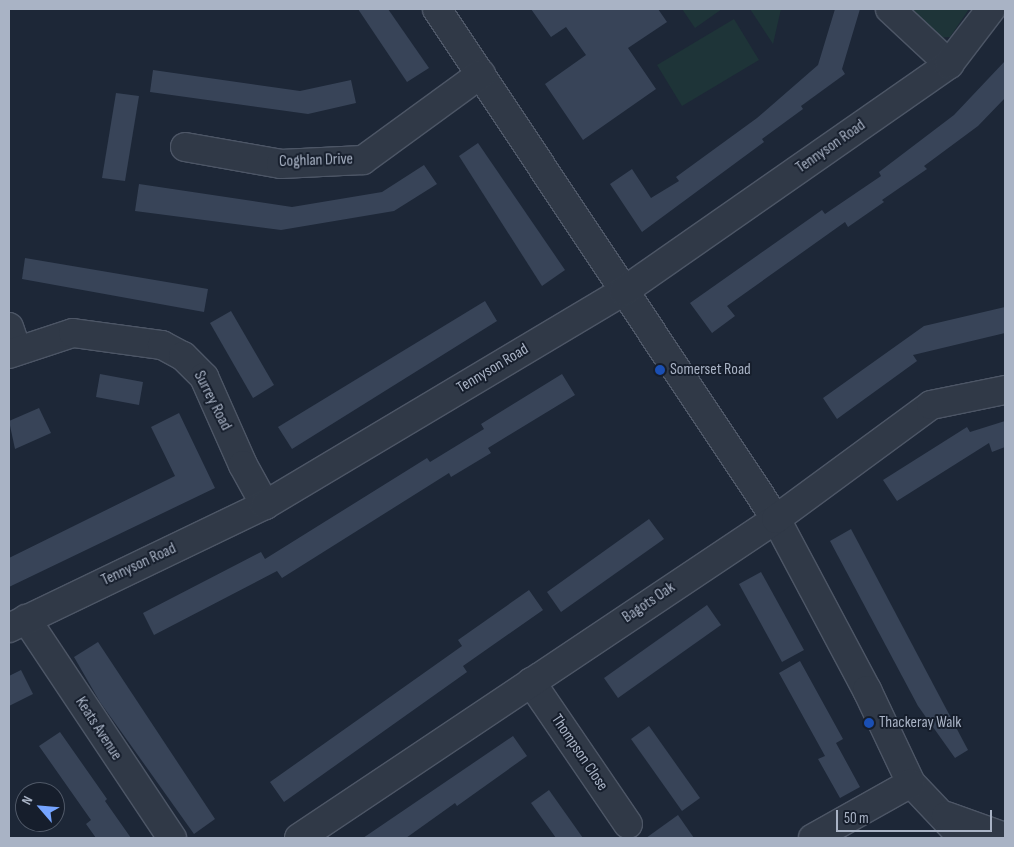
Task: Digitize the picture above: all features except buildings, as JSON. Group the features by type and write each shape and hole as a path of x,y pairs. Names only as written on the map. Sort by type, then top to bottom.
{"street":[{"path":"437,9 776,518 867,690 911,783 936,812 964,838"},
{"path":"890,9 949,64"},
{"name":"Tennyson Road","path":"17,623 265,505 624,291 949,64 990,9"},
{"name":"Coghlan Drive","path":"185,147 281,164 363,160 481,74"},
{"name":"Surrey Road","path":"11,344 73,333 162,345 183,356 204,378 243,465 265,505"},
{"name":"Bagots Oak","path":"299,838 776,518 931,405 1005,390"},
{"name":"Keats Avenue","path":"17,623 172,838"},
{"name":"Thompson Close","path":"531,682 628,824"},
{"path":"813,838 911,783"},
{"path":"936,812 1005,837"}],"green space":[{"path":"682,9 722,9 695,28"},
{"path":"750,9 781,9 773,44"},
{"path":"903,9 969,9 950,37 935,38"},
{"path":"734,19 759,60 682,106 657,65"}],"place":[{"name":"Somerset Road","path":"660,370"},
{"name":"Thackeray Walk","path":"869,723"}]}
